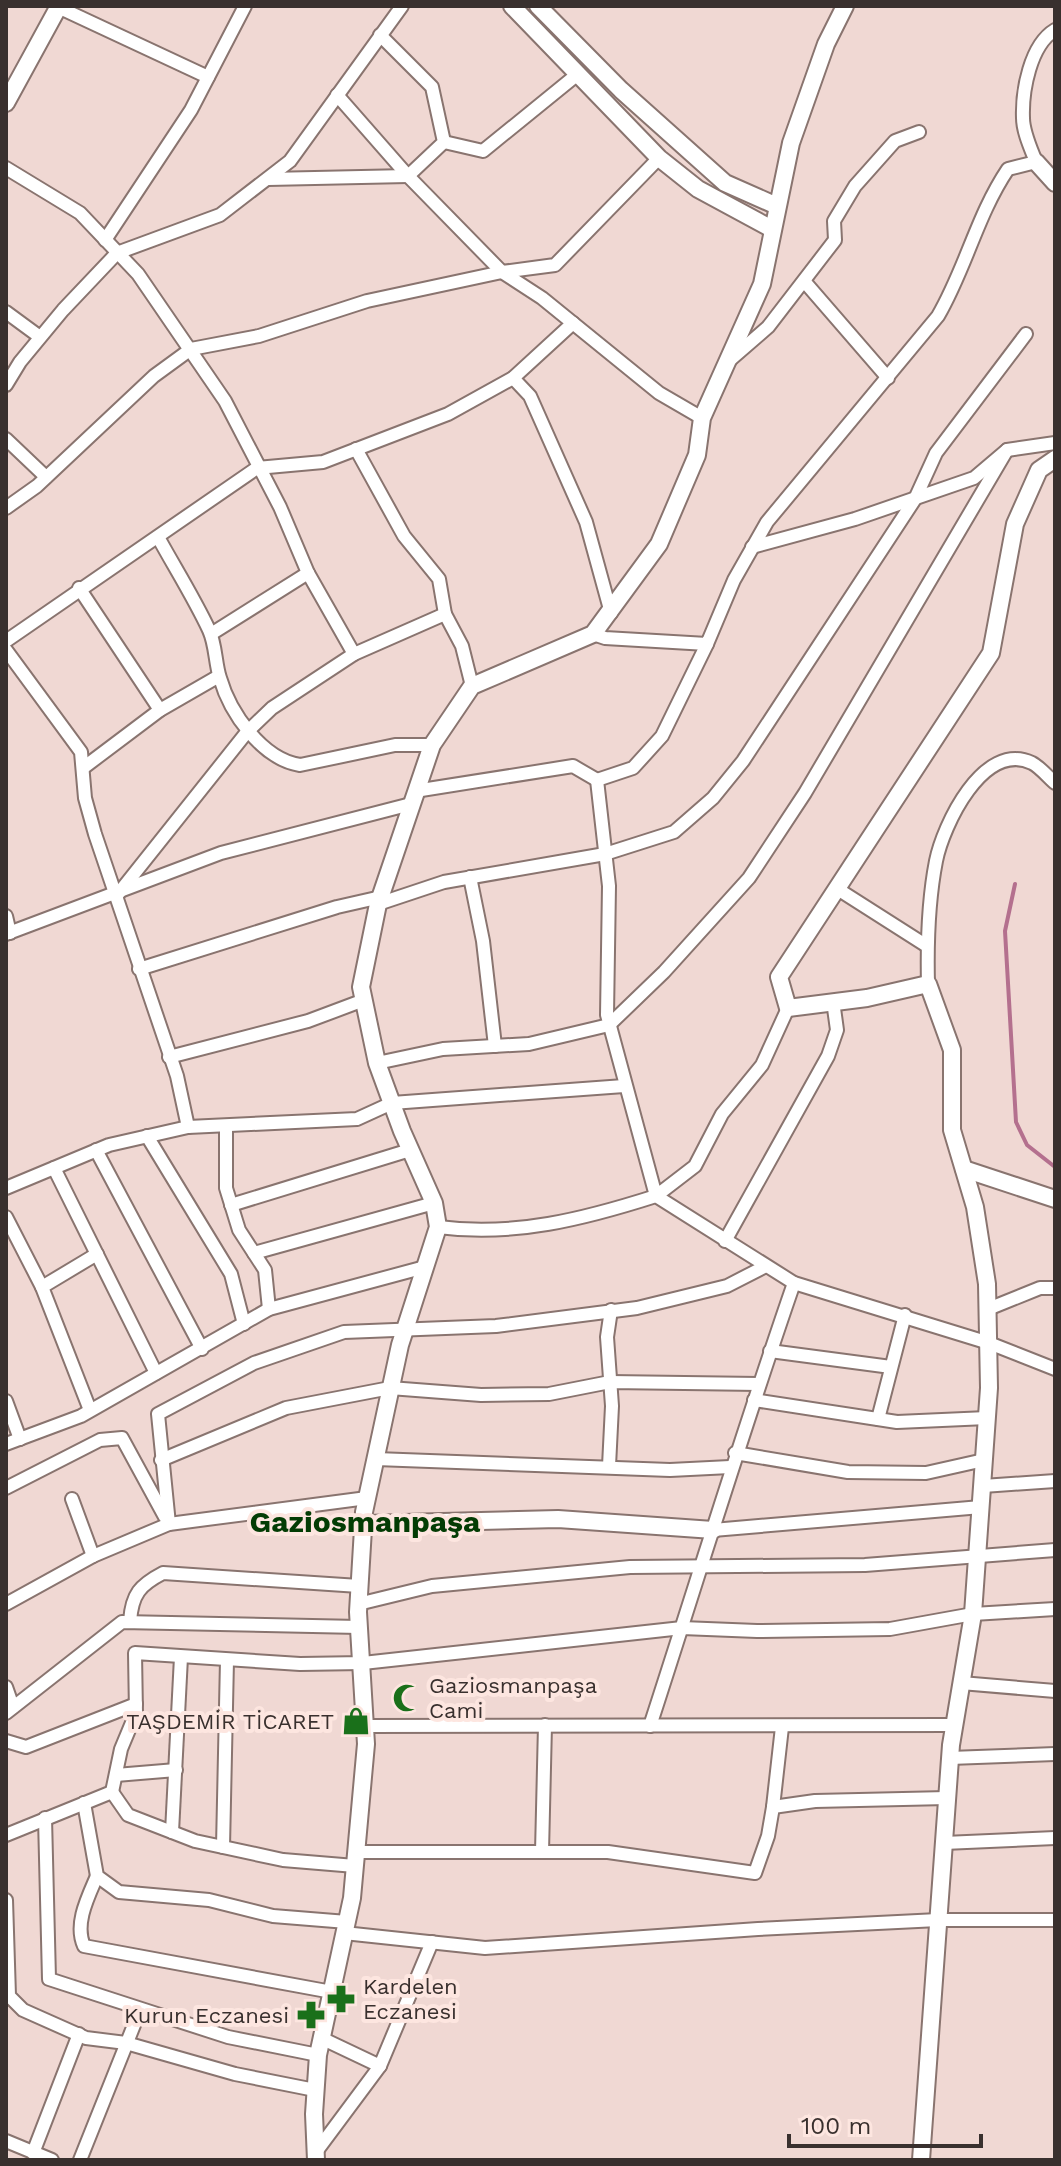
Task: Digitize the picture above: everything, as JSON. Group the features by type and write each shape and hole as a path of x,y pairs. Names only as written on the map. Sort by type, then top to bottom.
{"main road":[{"path":"512,6 659,158 698,189 772,229"},
{"path":"538,6 621,90 725,183 777,206"},
{"path":"316,2156 315,2090 320,2046 346,1928 356,1859 365,1726 358,1604 367,1498 405,1328 438,1227 434,1203 377,1063 361,987 380,900 432,745 472,686 593,634 659,544 697,455 702,418 762,284 791,143 826,44 845,6"},
{"path":"8,96 58,7"},
{"path":"1036,162 1055,183"},
{"path":"921,2160 950,1758 973,1614 978,1553 987,1418 988,1309 975,1207 952,1130 952,1050 928,984 867,998 788,1008 779,977 991,653 1015,524 1039,470 1055,459"},
{"path":"964,1169 1055,1199"},
{"path":"364,1524 558,1519 713,1530"}],"street":[{"path":"105,240 191,110 245,6"},
{"path":"6,385 40,337 117,253 220,215 290,161 402,6"},
{"path":"58,7 208,77"},
{"path":"6,916 7,933 221,853 413,798 573,766 597,780 633,768 662,736 752,547 805,472 938,316 958,281 967,249 991,194 1008,169 1036,162 1023,121 1025,91 1033,59 1055,30"},
{"path":"380,35 432,87 444,142"},
{"path":"444,142 483,151 579,73"},
{"path":"337,95 408,176 502,272 573,323 659,393 702,418"},
{"path":"728,363 768,327 835,240 834,221 855,186 895,141 919,132"},
{"path":"268,179 408,176 444,142"},
{"path":"6,508 46,477 154,376 191,349 259,336 367,301 502,272 555,265 659,158"},
{"path":"6,168 80,213 138,274 225,401 257,468 280,507 308,573 354,654"},
{"path":"804,281 888,378"},
{"path":"6,312 40,337"},
{"path":"6,641 257,468 323,462 448,414 513,378 573,323"},
{"path":"139,969 337,907 380,900 444,882 605,854 674,832 713,798 743,761 915,499 936,453 1026,334"},
{"path":"513,378 530,396 586,522 611,613"},
{"path":"6,439 46,477"},
{"path":"752,547 915,499 974,478 1007,450 1055,443"},
{"path":"356,449 404,536 439,579 445,614 462,646 472,686"},
{"path":"377,1063 443,1049 529,1044 609,1025 664,972 749,878 805,793 1007,450"},
{"path":"158,537 211,634 219,676 247,732 289,763 300,765 395,745 432,745"},
{"path":"211,634 308,573"},
{"path":"79,588 160,710"},
{"path":"118,894 247,732 272,708 354,654 445,614"},
{"path":"593,634 605,638 707,644"},
{"path":"6,650 81,752 85,798 95,834 118,894 139,969 177,1076 188,1127"},
{"path":"83,768 160,710 219,676"},
{"path":"928,984 927,946 937,858 973,781 995,764 1011,761 1031,763 1055,783"},
{"path":"597,780 609,886 609,1025 624,1086 638,1121 656,1196 794,1283 905,1315 1055,1369"},
{"path":"470,877 483,941 495,1046"},
{"path":"836,888 927,946"},
{"path":"169,1057 308,1021 364,1000"},
{"path":"725,1241 828,1056 837,1030 833,1001"},
{"path":"438,1227 482,1233 586,1218 656,1196 695,1166 722,1114 762,1065 788,1008"},
{"path":"6,1188 96,1150 188,1127 357,1119 392,1103 624,1086"},
{"path":"226,1126 226,1188 239,1230 265,1270 269,1309"},
{"path":"147,1136 231,1274 244,1324"},
{"path":"96,1150 202,1349"},
{"path":"231,1205 410,1150"},
{"path":"54,1168 156,1373"},
{"path":"254,1253 434,1203"},
{"path":"6,1217 42,1287 90,1410"},
{"path":"42,1287 97,1254"},
{"path":"169,1524 158,1414 254,1363 344,1332 496,1326 637,1308 727,1286 766,1266"},
{"path":"6,1444 90,1410 269,1309 425,1267"},
{"path":"650,1726 703,1568 730,1467 794,1283"},
{"path":"988,1309 1040,1288 1055,1288"},
{"path":"609,1466 607,1337 611,1310"},
{"path":"878,1419 905,1315"},
{"path":"770,1351 891,1367"},
{"path":"161,1460 286,1408 390,1388 481,1395 549,1394 610,1382 759,1384"},
{"path":"754,1400 897,1422 987,1418"},
{"path":"6,1401 20,1439"},
{"path":"6,1488 100,1440 122,1438 169,1524"},
{"path":"735,1453 848,1472 926,1473 984,1460"},
{"path":"376,1459 670,1470 730,1467"},
{"path":"983,1486 1055,1481"},
{"path":"6,1604 93,1556 169,1524 367,1498"},
{"path":"72,1499 93,1556"},
{"path":"713,1530 981,1507"},
{"path":"358,1604 432,1586 630,1567 865,1565 978,1553 1055,1550"},
{"path":"130,1621 132,1602 140,1585 163,1573 359,1586"},
{"path":"782,1727 768,1836 755,1873 608,1852 283,1860 223,1847 128,1815 112,1792 121,1749 136,1713 135,1653 300,1664 363,1663 682,1628 757,1631 890,1629 973,1614 1055,1609"},
{"path":"6,1687 10,1710 122,1622 359,1627"},
{"path":"172,1832 181,1657"},
{"path":"223,1847 227,1660"},
{"path":"961,1683 1055,1691"},
{"path":"6,1741 26,1747 136,1704"},
{"path":"542,1852 545,1725"},
{"path":"365,1726 954,1725"},
{"path":"950,1758 1055,1754"},
{"path":"116,1775 176,1770"},
{"path":"6,1835 112,1792"},
{"path":"773,1807 815,1801 947,1798"},
{"path":"84,1803 97,1876 85,1903 80,1937 84,1946 332,1992"},
{"path":"45,1818 49,1979 228,2037 320,2046 380,2066"},
{"path":"944,1843 1055,1838"},
{"path":"97,1876 119,1892 209,1900 273,1916 485,1948 938,1920 1055,1920"},
{"path":"6,1900 9,1996 23,2010 79,2034 126,2043 235,2074 315,2090"},
{"path":"316,2156 380,2066 432,1942"},
{"path":"80,2160 140,2010"},
{"path":"33,2153 79,2034"},
{"path":"10,2160 11,2143 52,2160"}],"waterway":[{"path":"1015,884 1005,931 1016,1122 1027,1145 1055,1167"}],"place":[{"name":"Gaziosmanpaşa Cami","path":"407,1698"},
{"name":"TAŞDEMİR TİCARET","path":"356,1721"},
{"name":"Kardelen Eczanesi","path":"341,1999"},
{"name":"Kurun Eczanesi","path":"311,2015"}],"district":[{"name":"Gaziosmanpaşa","path":"365,1522"}]}
